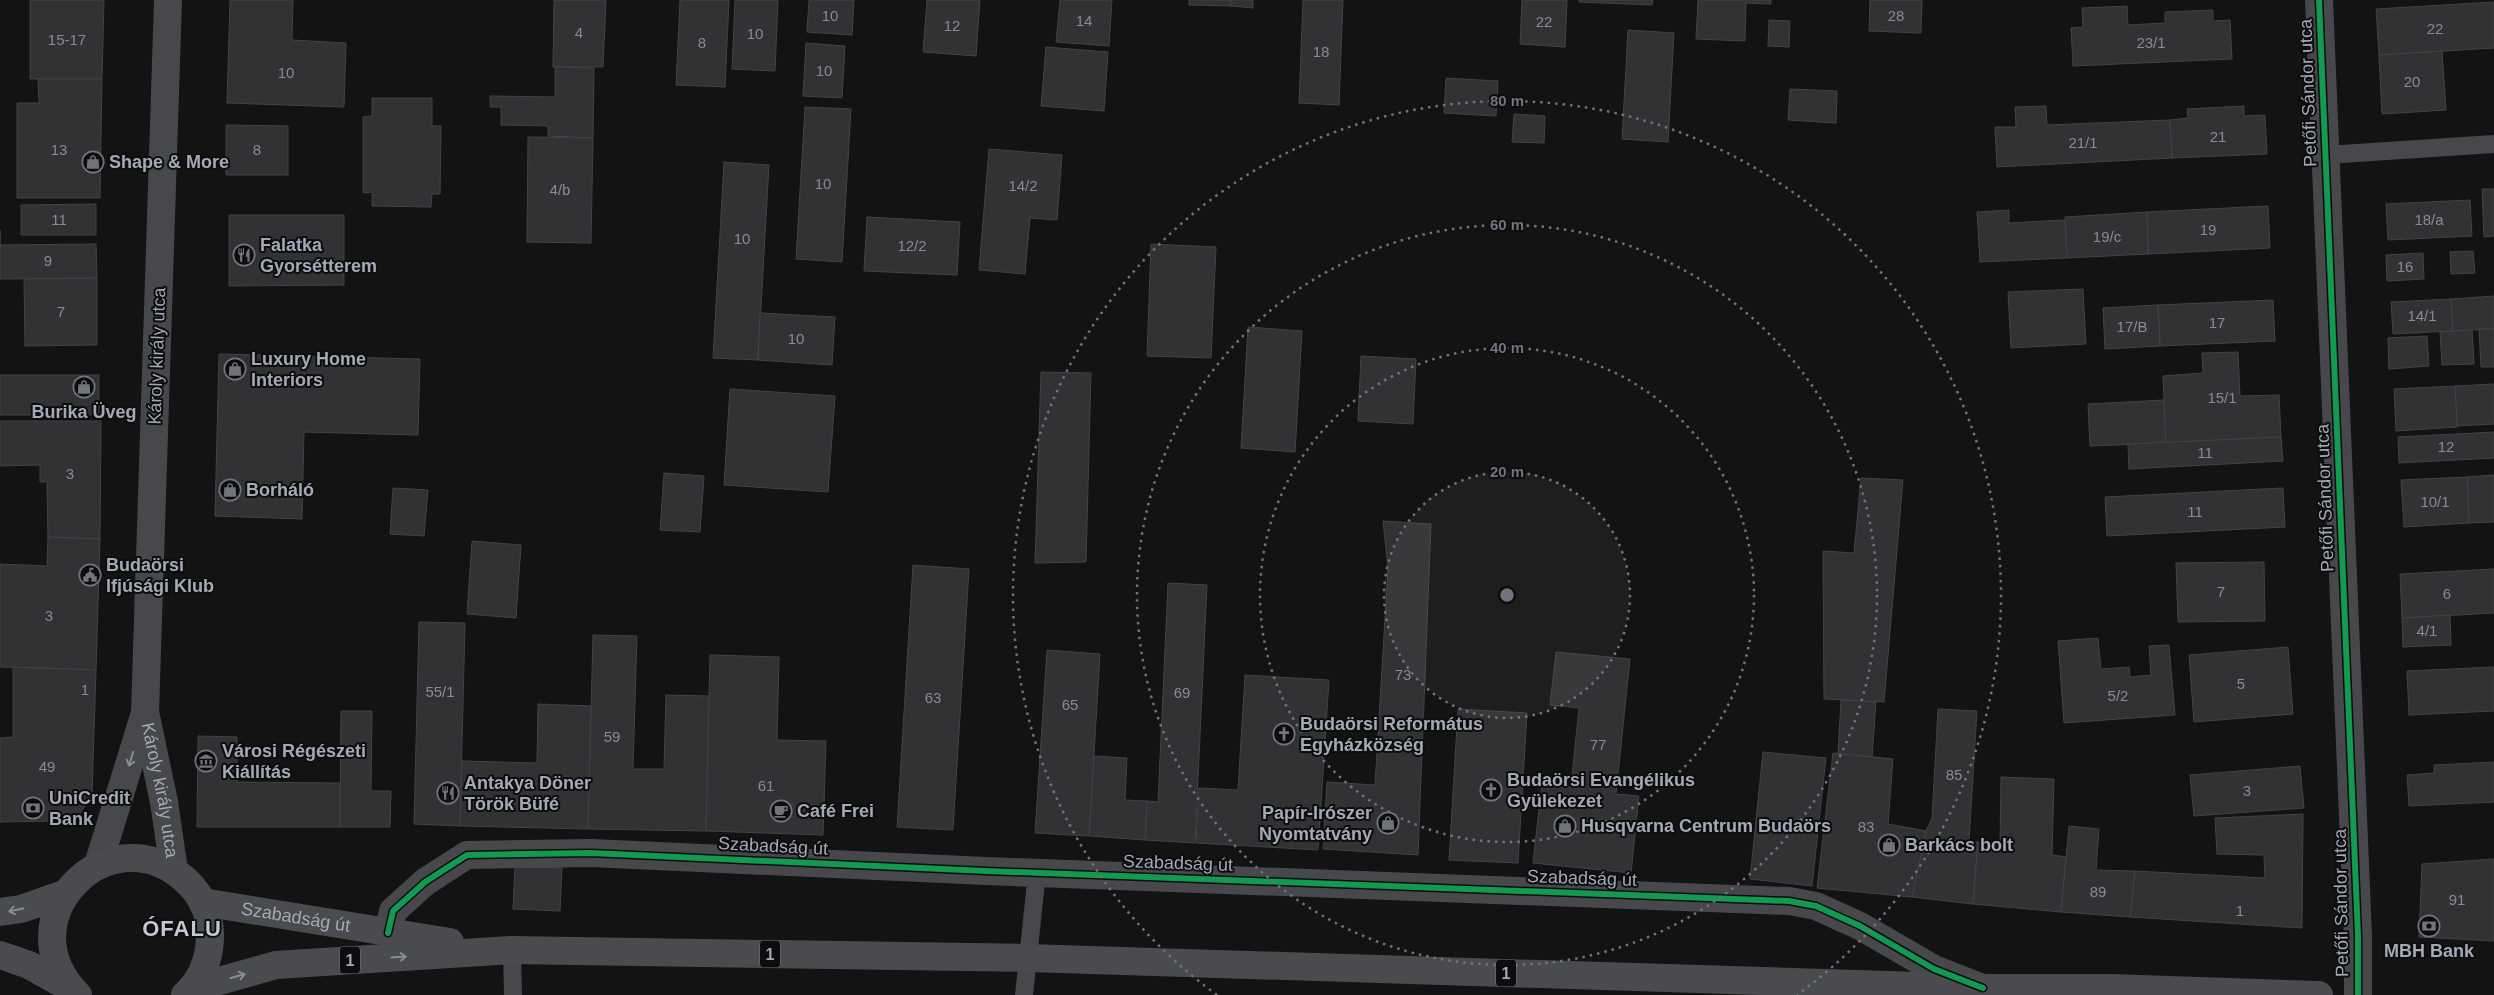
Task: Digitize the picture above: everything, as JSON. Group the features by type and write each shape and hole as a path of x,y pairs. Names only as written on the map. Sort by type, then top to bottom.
{"main road":[{"name":"1","path":"0,912 21,909 64,894 98,865 116,859 136,858 156,862 174,870 190,884 202,902 208,916 210,948 206,962 188,992"},
{"name":"1","path":"64,894 55,912 52,932 53,952 59,971 74,991"},
{"name":"Szabadság út","path":"202,902 388,933 512,950"},
{"name":"Szabadság út","path":"188,992 276,965 512,950 1028,958 1983,988 2319,995"},
{"name":"1","path":"0,955 28,965 74,991"}],"street":[{"name":"Károly király utca","path":"168,0 146,712 164,802 174,870"},
{"name":"Petőfi Sándor utca","path":"2319,0 2358,936 2358,995"},
{"name":"Károly király utca","path":"98,865 146,712"},
{"name":"Szabadság út","path":"388,933 393,911 425,882 467,855 591,853 1037,873 1789,901 1816,906 1860,926 1934,969 1983,988"}],"lane":[{"path":"2326,155 2494,144"},
{"path":"1024,995 1037,873"},
{"path":"512,950 513,995"}],"building":[{"path":"30,0 104,0 102,79 30,79"},
{"path":"230,0 293,0 292,40 346,43 344,107 227,103"},
{"path":"554,0 606,0 603,67 553,67"},
{"path":"680,0 729,0 725,87 676,85"},
{"path":"735,0 778,0 775,71 732,69"},
{"path":"809,0 854,0 852,35 807,32"},
{"path":"927,0 980,0 976,56 923,52"},
{"path":"1060,0 1112,0 1109,46 1056,42"},
{"path":"1189,0 1231,0 1231,6 1189,5"},
{"path":"1231,0 1253,0 1253,8 1231,6"},
{"path":"1303,0 1343,0 1339,105 1299,103"},
{"path":"1522,0 1567,0 1565,47 1520,44"},
{"path":"1579,0 1653,0 1652,5 1579,2"},
{"path":"1698,0 1771,0 1771,4 1746,3 1745,41 1696,39"},
{"path":"1870,0 1922,0 1921,33 1869,31"},
{"path":"2494,2 2494,48 2379,55 2376,9"},
{"path":"2127,6 2128,25 2165,23 2165,12 2213,10 2213,21 2230,20 2232,59 2073,66 2071,28 2083,27 2082,8"},
{"path":"1769,20 1790,21 1789,47 1768,46"},
{"path":"1628,30 1674,33 1668,142 1622,139"},
{"path":"806,43 845,46 842,98 803,96"},
{"path":"1046,47 1108,52 1104,111 1041,106"},
{"path":"2442,51 2446,110 2382,114 2379,55"},
{"path":"555,67 594,68 593,138 548,136 548,126 501,125 501,107 490,107 490,96 555,97"},
{"path":"1446,78 1498,81 1496,116 1444,113"},
{"path":"38,79 102,79 100,198 17,198 17,103 39,103"},
{"path":"1790,89 1837,91 1836,123 1788,120"},
{"path":"372,98 432,98 432,126 441,126 440,194 432,194 431,207 372,206 372,192 363,193 363,117 372,116"},
{"path":"2046,106 2047,125 2170,120 2172,158 1997,167 1995,127 2016,127 2015,107"},
{"path":"2244,106 2244,116 2265,115 2267,154 2172,158 2170,120 2188,118 2187,109"},
{"path":"805,107 851,109 842,262 796,259"},
{"path":"1514,114 1545,116 1544,143 1512,142"},
{"path":"226,125 288,126 288,175 226,175"},
{"path":"528,137 593,138 591,243 527,242"},
{"path":"989,149 1062,155 1057,220 1030,218 1025,274 979,270"},
{"path":"724,162 769,165 758,360 713,358"},
{"path":"2482,189 2494,189 2494,236 2484,237"},
{"path":"2470,200 2472,236 2388,240 2386,204"},
{"path":"96,204 96,235 21,235 21,205"},
{"path":"2268,206 2270,248 2148,254 2147,212"},
{"path":"2009,210 2009,223 2065,220 2067,258 1980,262 1977,212"},
{"path":"2147,212 2148,254 2067,258 2065,217"},
{"path":"229,215 344,215 344,285 229,286"},
{"path":"867,217 960,222 957,275 864,271"},
{"path":"96,244 97,278 0,279 0,245"},
{"path":"1151,244 1216,247 1211,358 1147,356"},
{"path":"2473,251 2475,273 2451,274 2450,252"},
{"path":"2423,253 2424,279 2387,281 2386,255"},
{"path":"97,278 97,345 25,346 24,279"},
{"path":"2083,289 2086,344 2011,348 2008,292"},
{"path":"2494,296 2494,329 2453,331 2451,299"},
{"path":"2451,299 2453,331 2393,334 2391,302"},
{"path":"2273,300 2275,341 2160,346 2158,305"},
{"path":"2158,305 2160,346 2105,349 2103,308"},
{"path":"760,313 835,317 832,365 758,360"},
{"path":"1248,327 1302,331 1295,452 1241,448"},
{"path":"2479,329 2494,329 2494,367 2481,367"},
{"path":"2472,330 2474,364 2442,365 2440,332"},
{"path":"2427,336 2429,366 2389,369 2388,338"},
{"path":"2238,352 2240,396 2279,395 2281,437 2166,443 2163,376 2203,373 2202,353"},
{"path":"219,354 420,359 418,435 304,432 302,519 215,516"},
{"path":"1361,356 1416,359 1413,424 1358,421"},
{"path":"1041,372 1091,373 1086,562 1035,563"},
{"path":"0,375 99,375 99,415 0,415"},
{"path":"2494,384 2494,424 2457,426 2455,386"},
{"path":"2455,386 2457,427 2396,431 2394,389"},
{"path":"730,389 835,396 828,492 724,485"},
{"path":"2164,400 2166,443 2090,446 2088,404"},
{"path":"0,421 101,421 100,539 48,537 47,482 40,482 40,465 0,466"},
{"path":"2494,432 2494,458 2399,463 2398,437"},
{"path":"2281,437 2283,461 2129,469 2128,444"},
{"path":"664,473 704,476 700,532 660,530"},
{"path":"2494,475 2494,522 2469,523 2467,477"},
{"path":"2467,477 2469,523 2404,527 2401,480"},
{"path":"1861,478 1903,480 1884,702 1824,699 1823,551 1854,553"},
{"path":"393,488 428,490 424,536 390,534"},
{"path":"2283,488 2285,527 2107,536 2105,497"},
{"path":"1383,521 1431,524 1418,855 1323,849 1327,782 1375,785 1388,568"},
{"path":"48,537 100,539 96,670 0,667 0,564 47,566"},
{"path":"472,541 521,545 516,618 467,614"},
{"path":"2264,562 2265,621 2178,622 2176,563"},
{"path":"913,565 969,569 953,830 897,827"},
{"path":"2494,569 2494,613 2402,618 2400,574"},
{"path":"1168,583 1207,585 1195,843 1145,840 1147,801 1158,802"},
{"path":"2450,615 2451,645 2403,647 2402,618"},
{"path":"419,622 465,623 460,826 414,824"},
{"path":"593,635 637,636 633,769 664,769 666,695 709,696 706,831 588,829"},
{"path":"2098,638 2101,669 2129,667 2130,677 2151,675 2149,646 2169,645 2175,715 2064,723 2058,641"},
{"path":"2288,647 2293,714 2194,722 2189,655"},
{"path":"1047,650 1100,654 1089,836 1035,833"},
{"path":"1556,652 1630,659 1616,794 1639,796 1631,873 1533,863 1542,782 1571,786 1579,708 1550,705"},
{"path":"710,655 779,657 777,740 826,741 823,835 706,831"},
{"path":"13,667 96,670 92,795 77,818 61,821 0,822 0,738 13,737"},
{"path":"2494,667 2494,711 2409,715 2407,671"},
{"name":"Budaörsi Református Egyházközség","path":"1245,675 1329,680 1318,850 1196,843 1199,788 1238,790"},
{"path":"1841,700 1876,702 1872,757 1838,754"},
{"path":"538,704 591,706 588,829 460,826 462,761 537,763"},
{"path":"1458,709 1527,713 1518,863 1449,860"},
{"path":"1938,709 1977,711 1969,841 1978,842 1973,904 1912,897 1926,831 1932,818"},
{"path":"341,711 372,711 371,791 391,791 390,827 340,827"},
{"path":"198,736 237,737 237,782 340,783 340,827 197,827"},
{"path":"1763,752 1826,758 1812,886 1750,879"},
{"path":"1833,753 1893,759 1888,824 1926,831 1912,897 1817,888"},
{"path":"1094,756 1127,758 1125,800 1147,801 1145,840 1089,836"},
{"path":"2494,762 2494,802 2409,806 2407,775 2434,773 2434,765"},
{"path":"2300,766 2304,808 2194,816 2190,775"},
{"path":"2001,777 2054,779 2052,855 2066,857 2061,912 1973,904 1978,842 2000,845"},
{"path":"2303,814 2302,928 2130,917 2135,871 2265,878 2264,855 2217,854 2215,818"},
{"path":"2069,826 2099,829 2096,870 2135,871 2130,917 2061,912"},
{"path":"2494,859 2494,941 2419,937 2422,864"},
{"path":"515,866 562,868 560,911 513,909"}],"cycle path":[{"path":"2319,0 2358,936 2358,995"},
{"path":"388,933 393,911 425,882 467,855 591,853 986,871 1789,901 1816,906 1860,926 1934,969 1983,988"}],"place":[{"name":"Shape & More","path":"93,162"},
{"name":"Falatka Gyorsétterem","path":"244,255"},
{"name":"Luxury Home Interiors","path":"235,369"},
{"name":"Burika Üveg","path":"84,387"},
{"name":"Borháló","path":"230,490"},
{"name":"Budaörsi Ifjúsági Klub","path":"90,575"},
{"name":"Budaörsi Református Egyházközség","path":"1284,734"},
{"name":"Városi Régészeti Kiállítás","path":"206,761"},
{"name":"Budaörsi Evangélikus Gyülekezet","path":"1491,790"},
{"name":"Antakya Döner Török Büfé","path":"448,793"},
{"name":"UniCredit Bank","path":"33,808"},
{"name":"Café Frei","path":"781,811"},
{"name":"Papír-Irószer Nyomtatvány","path":"1388,823"},
{"name":"Husqvarna Centrum Budaörs","path":"1565,826"},
{"name":"Barkács bolt","path":"1889,845"},
{"name":"MBH Bank","path":"2429,926"}],"district":[{"name":"ÓFALU","path":"182,928"}]}
